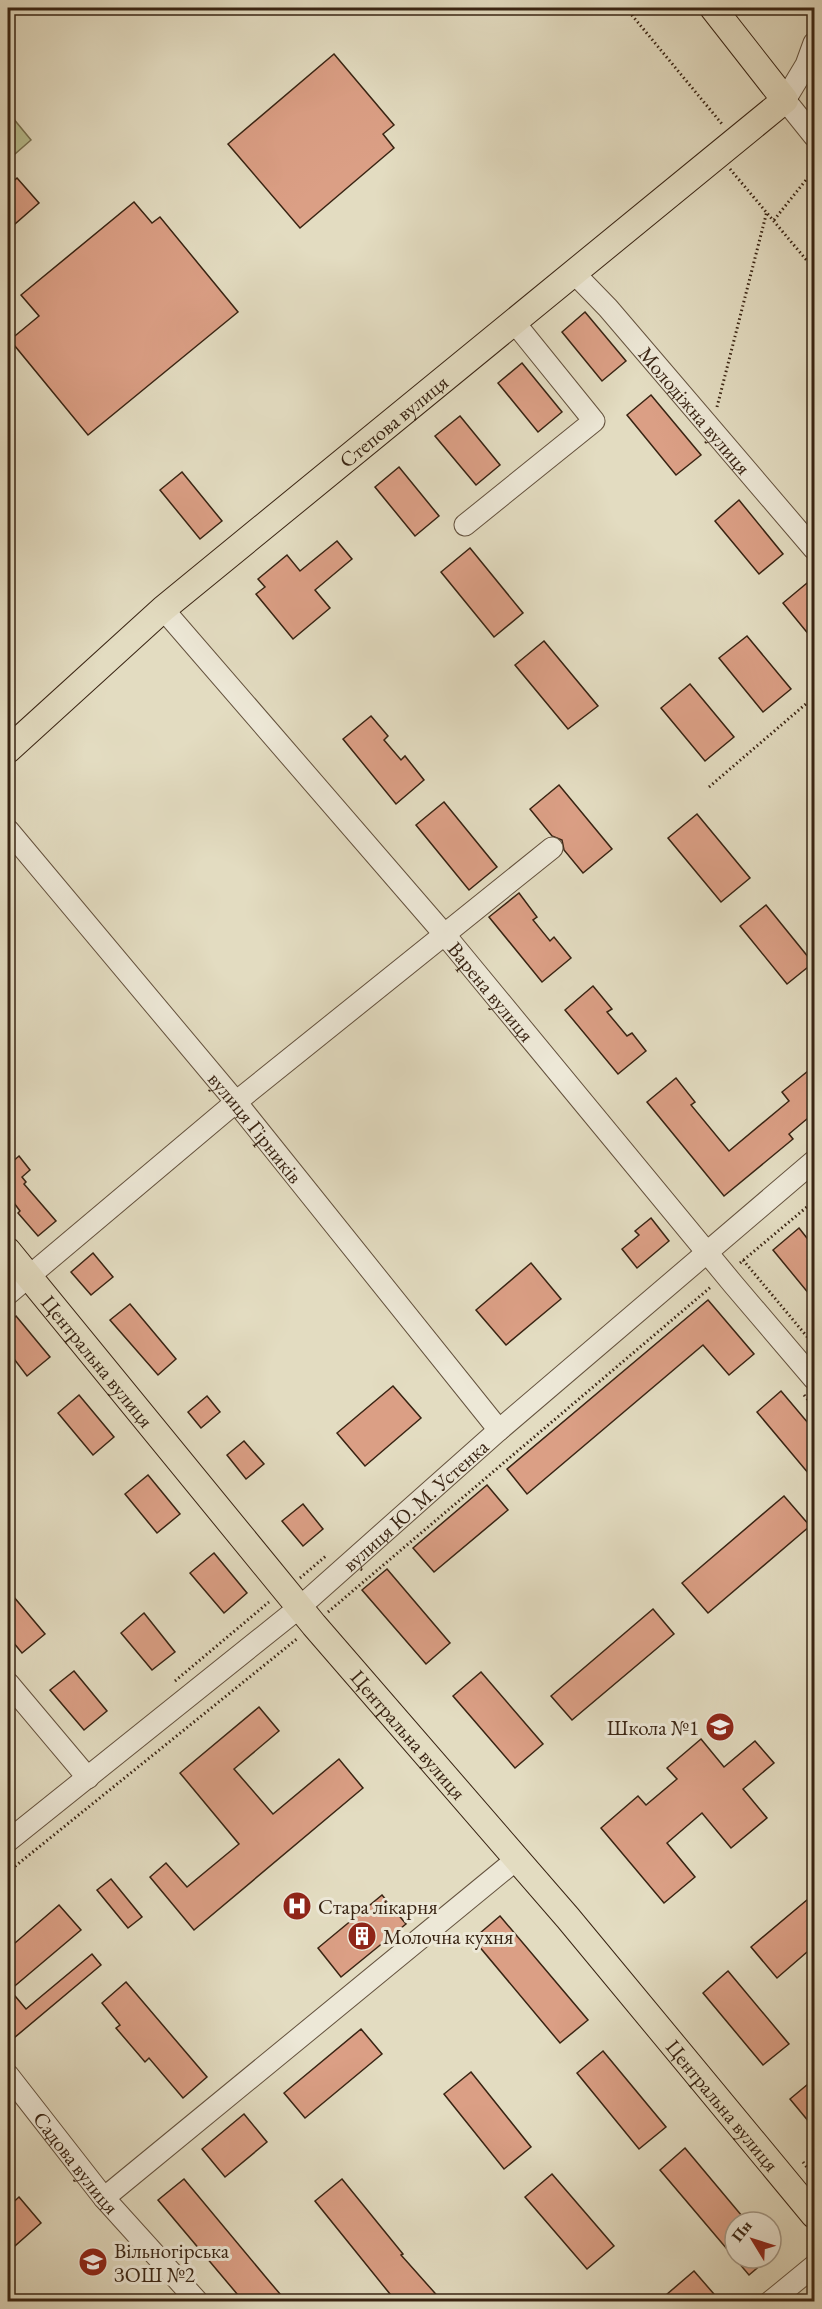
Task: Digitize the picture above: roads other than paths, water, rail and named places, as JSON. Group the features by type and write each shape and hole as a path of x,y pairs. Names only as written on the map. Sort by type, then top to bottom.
{"main road":[{"path":"713,8 785,99"},
{"name":"Степова вулиця","path":"8,750 163,609 785,99"},
{"name":"Центральна вулиця","path":"8,1251 307,1616 517,1859 814,2215"}],"street":[{"path":"814,43 806,65 785,99 814,136"},
{"name":"Молодіжна вулиця","path":"574,273 608,308 814,549"},
{"path":"465,525 594,421 514,322"},
{"name":"Варена вулиця","path":"163,609 445,935 725,1275 814,1379"},
{"name":"вулиця Гірників","path":"8,830 236,1102 499,1430"},
{"path":"8,1294 236,1102 552,848"},
{"name":"вулиця Ю. М. Устенка","path":"8,1841 88,1778 307,1616 499,1430 814,1161"},
{"path":"8,1683 88,1778"},
{"path":"104,2198 517,1859"},
{"name":"Садова вулиця","path":"8,2075 104,2198 198,2301"},
{"path":"770,2301 814,2266"}],"place":[{"name":"Школа №1","path":"720,1727"},
{"name":"Стара лікарня","path":"297,1906"},
{"name":"Молочна кухня","path":"362,1936"},
{"name":"Вільногірська ЗОШ №2","path":"93,2262"}]}
